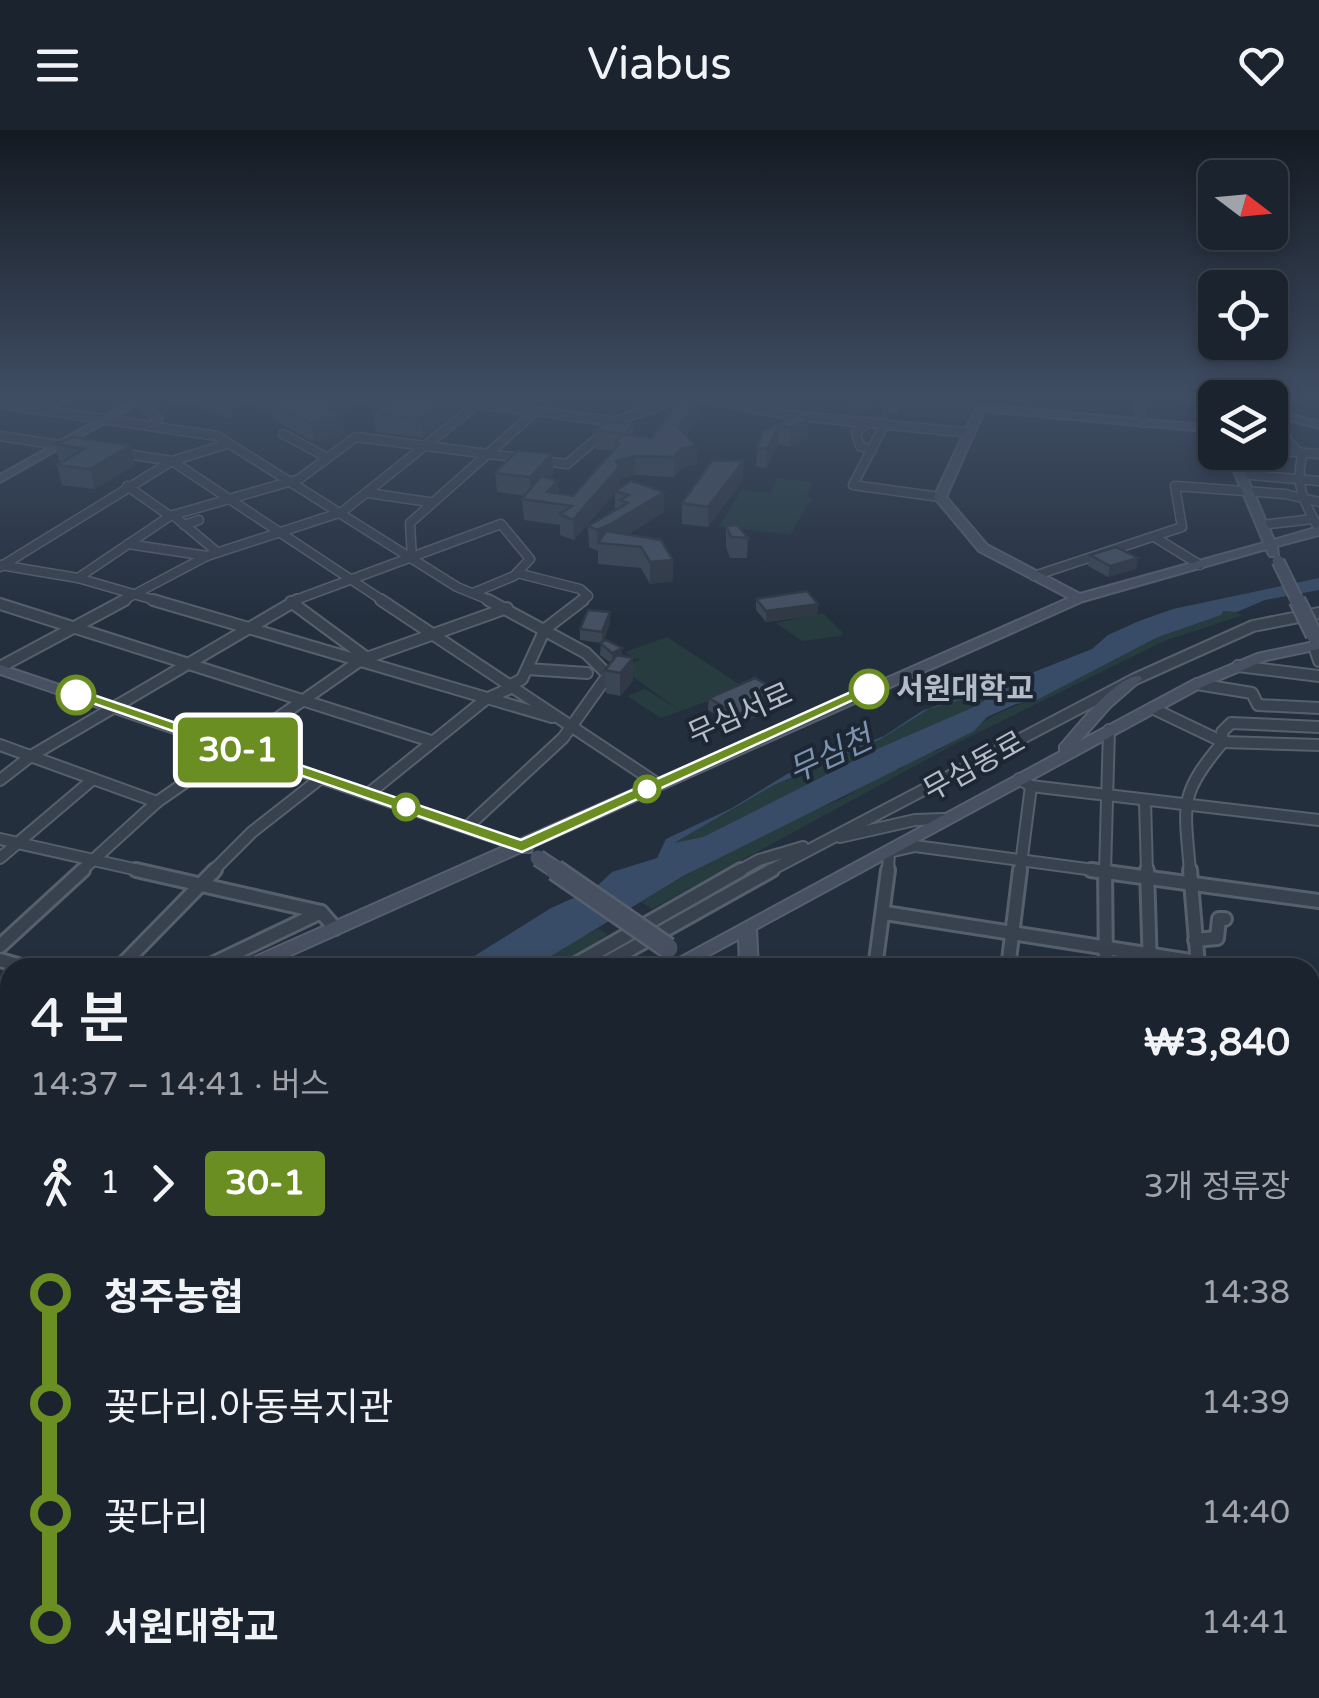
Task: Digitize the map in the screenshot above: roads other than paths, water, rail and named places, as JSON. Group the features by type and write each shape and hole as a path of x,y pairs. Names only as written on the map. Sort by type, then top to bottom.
{"street":[{"path":"1,566 155,470"},
{"path":"186,470 658,784"},
{"path":"270,470 412,559 586,652 608,675 570,724 467,827"},
{"path":"78,578 171,516 299,479 310,470"},
{"path":"0,668 212,554 342,512 396,470"},
{"path":"412,559 410,523 467,470"},
{"path":"861,470 853,485 940,497 983,548 1079,598"},
{"path":"940,497 952,470"},
{"path":"1238,470 1316,640"},
{"path":"1301,470 1301,498 1317,526"},
{"path":"1239,474 1318,482"},
{"path":"127,486 184,525 212,554"},
{"path":"1034,576 1182,527 1176,486 1248,491 1319,502"},
{"path":"368,493 429,502"},
{"path":"184,525 199,520"},
{"path":"1260,522 1317,526"},
{"path":"1239,553 1255,536 1260,522"},
{"path":"0,780 31,756 291,602 501,524 530,559 517,573 473,593"},
{"path":"1239,553 1274,553 1317,526"},
{"path":"1156,538 1200,565"},
{"name":"무심서로","path":"268,958 1079,598 1239,553 1274,553 1319,541"},
{"path":"128,544 212,554"},
{"path":"1,566 78,578 242,628 364,659 570,724"},
{"path":"368,794 431,741 522,679 544,629 588,596 580,590 517,573"},
{"path":"291,602 364,659"},
{"path":"0,604 431,741"},
{"path":"0,946 158,802 364,659 508,608"},
{"path":"615,958 826,840 1135,679 1253,626 1316,640"},
{"name":"무심동로","path":"683,958 889,852 944,819 1025,782 1056,759 1197,684 1316,640"},
{"path":"1238,666 1319,676"},
{"path":"0,668 522,846 676,958"},
{"path":"527,669 587,674"},
{"path":"1056,759 1105,704 1135,679"},
{"path":"1197,684 1252,692 1258,706 1319,708"},
{"path":"1152,708 1223,742 1319,744"},
{"path":"1197,958 1188,884 1185,807 1194,776 1223,742 1222,732 1232,722 1319,727"},
{"path":"1106,958 1105,796 1109,730"},
{"path":"0,745 158,802"},
{"path":"129,958 252,832 321,778"},
{"path":"0,858 92,780"},
{"path":"1009,958 1025,782 1144,802 1319,820"},
{"path":"1144,802 1149,958"},
{"path":"586,958 758,860 915,820 944,819"},
{"path":"0,838 320,912 335,928"},
{"path":"876,958 886,914 889,852 915,846 1319,901"},
{"path":"225,958 320,912"},
{"path":"886,914 1106,946 1140,958"},
{"path":"1195,940 1217,938 1219,920 1226,920"},
{"path":"747,926 749,958"}],"water":[{"path":"1319,578 1319,590 1265,600 1237,612 1223,611 1158,637 1035,701 1016,704 987,717 974,731 685,875 548,958 471,958 551,908 594,889 612,872 657,858 666,839 732,808 787,774 884,736 922,711 964,696 979,695 929,709 881,739 774,785 674,843 703,837 992,695 983,694 995,693 1019,678 1092,649 1108,635 1173,609"}],"place":[{"name":"서원대학교","path":"869,689"}],"water label":[{"name":"무심천","path":"830,754"}]}
